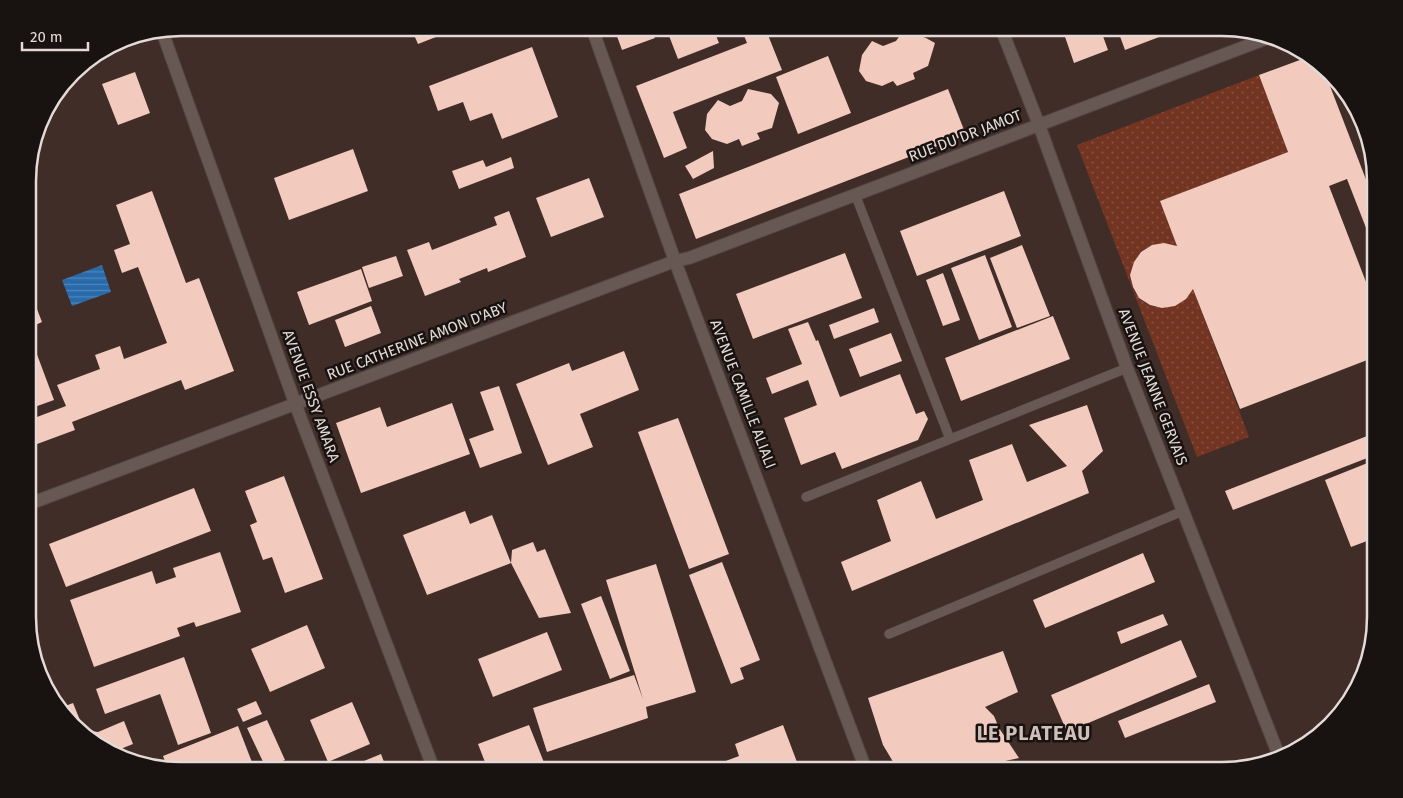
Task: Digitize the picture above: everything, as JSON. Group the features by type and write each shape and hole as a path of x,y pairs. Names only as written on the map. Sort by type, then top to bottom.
{"street":[{"name":"AVENUE JEANNE GERVAIS","path":"1004,36 1039,125 1127,368 1277,751"},
{"name":"AVENUE CAMILLE ALIALI","path":"595,37 676,261 863,761"},
{"name":"AVENUE ESSY AMARA","path":"164,38 296,403 431,762"},
{"name":"RUE DU DR JAMOT","path":"676,261 689,258 1259,41"},
{"name":"RUE CATHERINE AMON D'ABY","path":"36,501 676,261"}],"lane":[{"path":"855,194 950,439"},
{"path":"806,497 1127,368"},
{"path":"889,634 1183,511"}],"shaded area":[{"path":"1222,36 1241,37 1277,47 1310,66 1337,93 1352,117 1364,153 1366,172 1366,636 1356,672 1337,705 1310,732 1277,751 1250,759 1231,761 181,762 162,761 126,751 93,732 72,712 61,697 51,681 44,663 37,636 36,617 37,162 47,126 61,101 86,72 112,54 150,40 172,37"},
{"path":"1259,75 1288,152 1160,201 1177,246 1161,244 1151,246 1138,256 1132,270 1131,283 1136,294 1144,302 1156,307 1168,307 1181,301 1193,289 1249,437 1197,457 1077,145"}],"water":[{"path":"102,265 111,292 72,306 62,280"}],"building":[{"path":"716,36 719,43 678,59 669,37"},
{"path":"744,36 769,36 782,70 673,112 687,148 664,158 636,86 747,43"},
{"path":"899,36 921,36 935,43 928,66 913,73 915,79 897,86 893,81 882,86 866,81 859,71 862,55 872,41 883,46 896,41"},
{"path":"1065,36 1103,36 1108,50 1074,63"},
{"path":"1120,36 1162,36 1125,50"},
{"path":"415,37 437,37 418,44"},
{"path":"617,37 655,38 622,50"},
{"path":"532,47 558,117 502,139 492,113 470,121 463,102 438,111 429,86"},
{"path":"828,56 851,113 798,134 776,77"},
{"path":"1300,60 1324,79 1330,85 1366,180 1366,228 1347,179 1329,186 1366,282 1366,360 1240,409 1193,289 1186,299 1175,306 1162,308 1150,305 1139,298 1133,287 1130,275 1134,262 1141,252 1152,245 1164,243 1177,246 1160,201 1288,152 1259,75"},
{"path":"135,72 150,113 118,125 102,84"},
{"path":"748,89 771,94 779,103 772,128 757,133 760,139 742,146 739,139 727,144 712,139 705,130 707,114 718,100 730,106 742,101"},
{"path":"948,89 966,135 696,239 679,194"},
{"path":"353,149 368,191 289,220 274,178"},
{"path":"713,151 714,168 693,179 685,166"},
{"path":"511,157 514,168 459,189 452,171 483,160 486,167"},
{"path":"589,178 604,217 551,237 536,198"},
{"path":"152,191 186,283 199,278 234,371 185,390 181,380 72,422 75,430 36,444 36,417 66,406 57,385 100,369 95,355 120,346 124,359 167,343 138,267 122,273 114,250 130,244 116,205"},
{"path":"1004,191 1021,236 917,276 900,231"},
{"path":"509,211 526,257 488,272 487,268 459,279 461,282 425,296 407,250 429,242 432,250 497,225 494,217"},
{"path":"1022,245 1050,316 1017,328 990,258"},
{"path":"845,253 862,298 753,339 736,294"},
{"path":"985,255 1012,327 979,340 951,268"},
{"path":"396,256 403,276 369,288 362,267"},
{"path":"361,269 372,301 309,325 297,292"},
{"path":"943,273 960,320 943,326 926,280"},
{"path":"371,306 381,333 345,347 335,320"},
{"path":"36,307 42,322 36,325"},
{"path":"874,308 879,322 834,339 829,325"},
{"path":"1053,316 1070,359 961,401 945,358"},
{"path":"808,322 816,341 818,340 840,397 900,374 916,414 924,411 928,419 918,440 842,469 835,452 801,465 784,418 817,405 808,380 772,394 766,378 802,364 788,329"},
{"path":"891,333 902,361 860,377 849,349"},
{"path":"624,351 639,390 580,414 593,447 548,465 516,384 569,363 572,371"},
{"path":"36,352 54,400 36,406"},
{"path":"499,386 522,453 480,468 469,439 494,430 480,392"},
{"path":"452,403 470,454 361,493 336,423 380,407 387,427"},
{"path":"1087,405 1103,451 1082,471 1089,493 852,591 841,562 891,541 877,500 921,481 936,519 983,500 969,460 1012,444 1027,482 1067,466 1029,425"},
{"path":"678,418 729,554 689,569 638,432"},
{"path":"1366,436 1366,458 1233,510 1225,491"},
{"path":"1366,464 1366,541 1351,547 1325,480"},
{"path":"284,476 323,579 285,593 272,557 263,560 250,525 257,522 245,491"},
{"path":"194,488 211,531 66,587 49,544"},
{"path":"465,511 470,524 492,515 511,563 427,595 403,535"},
{"path":"533,542 537,552 545,549 571,613 539,618 511,563 512,550"},
{"path":"220,552 241,612 196,627 194,622 177,628 180,636 94,667 70,600 152,571 156,584 176,577 173,568"},
{"path":"1143,553 1155,582 1045,628 1033,600"},
{"path":"722,562 760,660 740,668 744,679 731,684 689,575"},
{"path":"656,564 696,692 646,707 648,718 547,752 533,708 634,675 643,699 606,580"},
{"path":"601,596 630,671 610,679 581,604"},
{"path":"1163,614 1168,625 1121,644 1117,632"},
{"path":"307,625 325,668 270,692 251,649"},
{"path":"547,632 562,670 493,697 478,659"},
{"path":"1181,640 1197,677 1067,732 1051,695"},
{"path":"1003,651 1018,692 985,707 994,716 999,728 1019,758 1004,761 893,761 883,745 868,698"},
{"path":"184,657 211,733 178,745 160,694 105,714 96,689"},
{"path":"1209,684 1216,702 1125,738 1118,721"},
{"path":"256,701 262,714 243,722 237,709"},
{"path":"352,702 370,744 328,762 310,720"},
{"path":"73,703 80,720 72,712 67,705"},
{"path":"267,720 285,760 280,762 263,762 247,728"},
{"path":"124,721 133,744 121,749 92,731 98,732"},
{"path":"529,725 544,762 485,762 478,744"},
{"path":"783,725 797,761 725,761 739,756 735,744"},
{"path":"238,726 252,762 165,761 163,756"},
{"path":"381,754 384,762 362,762"}],"district":[{"name":"LE PLATEAU","path":"1034,733"}]}
